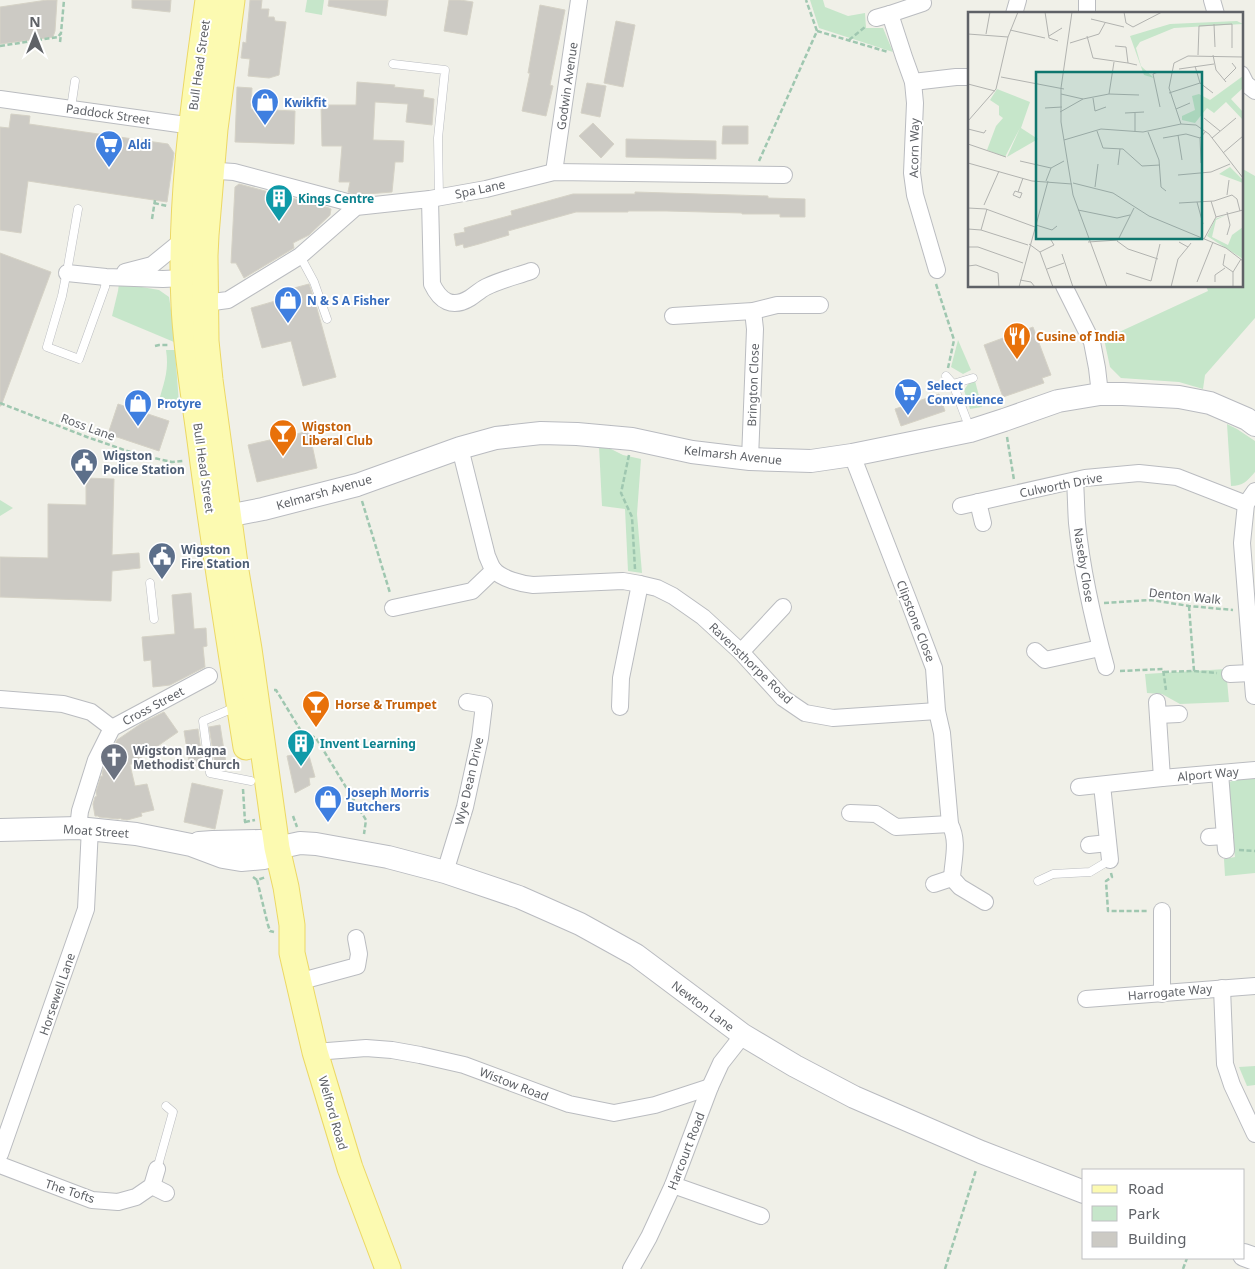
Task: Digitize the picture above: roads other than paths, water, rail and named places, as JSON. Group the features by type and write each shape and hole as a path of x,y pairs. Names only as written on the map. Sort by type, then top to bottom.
{"main road":[{"name":"Bull Head Street","path":"208,0 191,126 200,169 205,256 195,304 192,382 202,458 219,518"},
{"name":"Bull Head Street","path":"232,0 215,129 200,169 184,239 184,278 195,304 206,341 219,518 250,700 260,785 255,815 269,865"},
{"path":"260,785 269,865"},
{"name":"Welford Road","path":"269,865 292,925 286,943 298,982 315,1052 350,1168 388,1269"}],"street":[{"name":"Godwin Avenue","path":"554,172 579,0"},
{"name":"Acorn Way","path":"927,1 883,16 904,57 913,82 916,103 912,173 915,195 937,270"},
{"path":"913,82 968,77"},
{"name":"Paddock Street","path":"0,99 215,129"},
{"path":"195,304 228,300 300,256 356,207 347,202 234,172 200,169"},
{"name":"Spa Lane","path":"356,207 435,198 486,189 554,172 784,175"},
{"path":"435,198 432,284 436,294 444,301 462,302 487,286 531,272"},
{"path":"68,269 126,272 152,265 184,239"},
{"path":"68,269 106,277 184,278 194,272 205,256"},
{"path":"1065,288 1092,342 1100,394"},
{"path":"674,316 753,311 777,305 820,305"},
{"name":"Brington Close","path":"750,459 755,329 753,311"},
{"name":"Kelmarsh Avenue","path":"219,518 357,485 460,448 496,438 541,434 577,434 632,439 692,452 750,459 811,461 852,456 970,431 1058,401 1100,394 1179,397 1210,403 1247,419 1255,425"},
{"path":"393,608 472,591 494,570 486,556 460,448"},
{"name":"Clipstone Close","path":"852,456 934,668 950,824 955,833 956,843 952,878"},
{"name":"Culworth Drive","path":"961,506 1085,478 1139,473 1177,477 1251,497"},
{"name":"Naseby Close","path":"1075,481 1077,522 1083,566 1100,648 1106,667"},
{"path":"1251,497 1242,543 1252,649 1251,673 1254,696"},
{"path":"978,502 984,523"},
{"name":"Ravensthorpe Road","path":"494,570 518,583 533,586 623,581 657,588 673,596 703,617 742,652 783,698 805,713 833,718 937,711"},
{"path":"620,707 621,678 640,584"},
{"path":"742,652 783,607"},
{"path":"1040,661 1100,648"},
{"path":"1230,674 1251,673"},
{"name":"Cross Street","path":"84,828 80,811 96,760 112,728 209,676"},
{"path":"0,699 63,704 91,712 112,728"},
{"name":"Wye Dean Drive","path":"444,872 465,807 480,738 484,705 467,702"},
{"name":"Alport Way","path":"1162,778 1158,709 1179,714"},
{"name":"Alport Way","path":"1079,787 1255,770"},
{"path":"1220,774 1220,841"},
{"path":"1102,785 1110,860"},
{"path":"850,813 876,814 896,827 950,824"},
{"name":"Moat Street","path":"0,830 84,828 136,834 191,844 223,857 269,865 300,843 316,844"},
{"name":"Horsewell Lane","path":"0,1154 86,909 84,828"},
{"path":"1089,846 1108,843"},
{"name":"Newton Lane","path":"316,844 388,857 444,872 519,897 580,924 636,955 743,1035 795,1066 854,1097 981,1152 1082,1191"},
{"path":"934,884 952,878 960,887 985,902"},
{"path":"1162,911 1162,994"},
{"path":"298,982 357,966 359,954 356,938"},
{"name":"Harrogate Way","path":"1086,999 1255,986"},
{"path":"1222,988 1225,1064 1232,1085 1255,1134"},
{"name":"Harcourt Road","path":"631,1269 649,1236 673,1184 721,1063 743,1035"},
{"name":"Wistow Road","path":"315,1052 366,1048 420,1055 464,1064 569,1104 614,1113 655,1105 710,1087"},
{"name":"The Tofts","path":"0,1165 92,1200 118,1202 159,1190 156,1170"},
{"path":"673,1184 761,1216"}],"lane":[{"path":"394,64 445,70 438,138 435,198"},
{"path":"71,108 75,81"},
{"path":"78,208 62,296 46,347 79,359 105,286 106,277"},
{"path":"300,256 314,282 327,320"},
{"path":"946,376 953,384 970,431"},
{"path":"953,384 974,378"},
{"path":"150,583 154,619"},
{"path":"250,700 203,721 210,774 260,785"},
{"path":"1038,881 1053,874 1090,872 1110,860"},
{"path":"156,1170 173,1112 166,1106"}],"place":[{"name":"Kwikfit","path":"265,126"},
{"name":"Aldi","path":"109,168"},
{"name":"Kings Centre","path":"279,222"},
{"name":"N & S A Fisher","path":"288,324"},
{"name":"Cusine of India","path":"1017,360"},
{"name":"Select Convenience","path":"908,416"},
{"name":"Protyre","path":"138,427"},
{"name":"Wigston Liberal Club","path":"283,457"},
{"name":"Wigston Police Station","path":"84,486"},
{"name":"Wigston Fire Station","path":"162,580"},
{"name":"Horse & Trumpet","path":"316,728"},
{"name":"Invent Learning","path":"301,767"},
{"name":"Wigston Magna Methodist Church","path":"114,781"},
{"name":"Joseph Morris Butchers","path":"328,823"}]}
